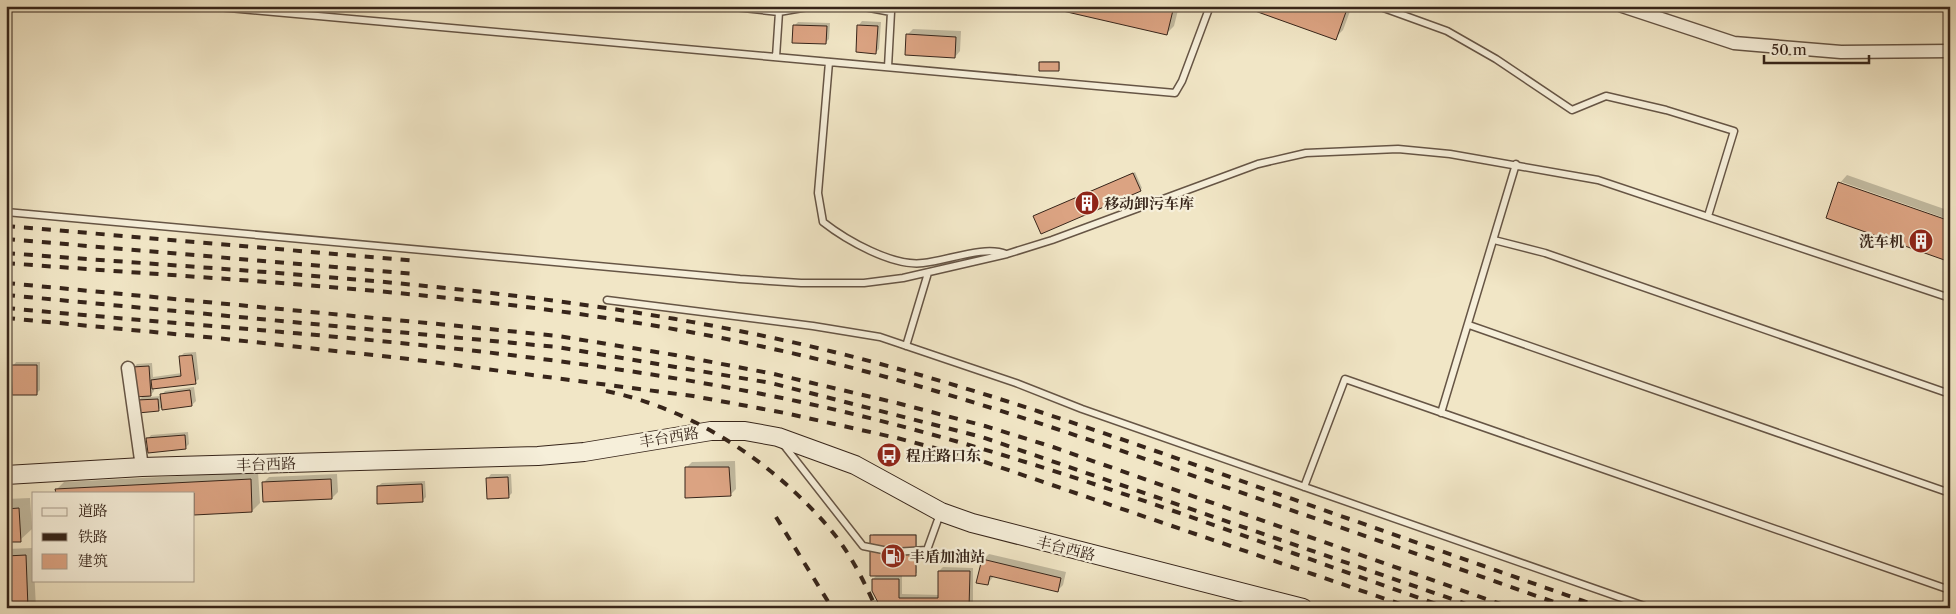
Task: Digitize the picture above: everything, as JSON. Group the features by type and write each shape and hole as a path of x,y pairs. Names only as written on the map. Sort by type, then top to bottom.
{"main road":[{"name":"丰台西路","path":"6,475 142,467 538,456 584,452 711,430 745,431 778,438 855,465 941,512 1008,534 1274,603 1303,608"}],"street":[{"path":"1622,6 1734,43 1841,52 1950,51"},
{"path":"128,368 142,467"}],"lane":[{"path":"207,6 1175,93 1182,81 1210,6"},
{"path":"725,6 779,12 814,6"},
{"path":"859,6 891,12 888,67"},
{"path":"1378,6 1447,31 1496,59 1572,110 1606,96 1666,110 1734,131 1708,216"},
{"path":"776,57 779,12"},
{"path":"829,62 818,193 823,222 851,240 905,263 923,264 974,253 1001,252 1008,254"},
{"path":"6,212 792,282 864,283 928,273 1008,254 1052,240 1258,164 1306,153 1398,149 1450,154 1516,164 1598,180 1950,298"},
{"path":"1441,413 1516,164"},
{"path":"1494,240 1545,253 1950,394"},
{"path":"906,346 928,273"},
{"path":"607,300 813,326 880,337 1016,383 1082,409 1650,608"},
{"path":"1469,325 1950,493"},
{"path":"1304,487 1345,379 1950,590"},
{"path":"778,438 863,546 893,552 927,550 941,512"}],"building":[{"path":"1041,6 1174,6 1167,35"},
{"path":"1241,6 1340,6 1347,9 1336,40"},
{"path":"793,25 827,26 826,44 792,43"},
{"path":"857,25 878,26 876,54 856,52"},
{"path":"906,34 956,37 955,58 905,55"},
{"path":"1039,62 1059,62 1059,71 1039,71"},
{"name":"移动卸污车库","path":"1133,173 1141,191 1041,234 1033,216"},
{"name":"洗车机","path":"1838,182 1950,221 1950,262 1826,218"},
{"path":"192,355 196,384 152,389 151,380 181,376 179,356"},
{"path":"11,365 37,365 37,395 12,395"},
{"path":"149,366 151,396 134,397 132,367"},
{"path":"9,382 10,397 6,397 6,383"},
{"path":"190,390 192,406 162,410 160,394"},
{"path":"158,399 159,411 138,413 137,400"},
{"path":"185,435 186,449 148,453 146,438"},
{"path":"685,467 729,467 731,496 685,498"},
{"path":"508,477 509,498 487,499 486,478"},
{"path":"251,479 252,512 195,515 195,492 56,492 55,489"},
{"path":"331,479 332,499 263,502 262,482"},
{"path":"422,484 423,502 377,504 377,486"},
{"path":"19,508 21,542 6,542 6,509"},
{"name":"丰盾加油站","path":"870,535 916,535 916,576 870,576"},
{"path":"26,555 28,608 6,608 6,556"},
{"path":"982,559 1061,578 1058,592 990,576 988,585 976,583"},
{"path":"938,571 970,571 969,608 881,608 872,591 872,579 899,579 899,598 938,598"}],"railway":[{"path":"6,226 418,261"},
{"path":"6,239 416,274"},
{"path":"6,253 297,274 491,293 683,320 778,339 888,366 997,398 1213,471 1603,608"},
{"path":"6,263 297,284 491,303 587,315 683,331 778,350 943,393 1051,427 1571,608"},
{"path":"6,283 558,336 675,355 774,374 985,426 1053,447 1512,608"},
{"path":"6,295 557,347 771,383 982,437 1478,608"},
{"path":"6,308 483,352 673,378 767,395 854,414 1026,462 1195,518 1448,608"},
{"path":"6,318 409,359 693,396 785,413 897,438 976,459 1412,608"},
{"path":"606,391 638,399 670,411 700,425 757,461 808,505 830,529 856,567 876,608"},
{"path":"776,517 832,608"}],"place":[{"name":"移动卸污车库","path":"1087,203"},
{"name":"洗车机","path":"1921,241"},
{"name":"程庄路口东","path":"889,455"},
{"name":"丰盾加油站","path":"893,556"}]}
